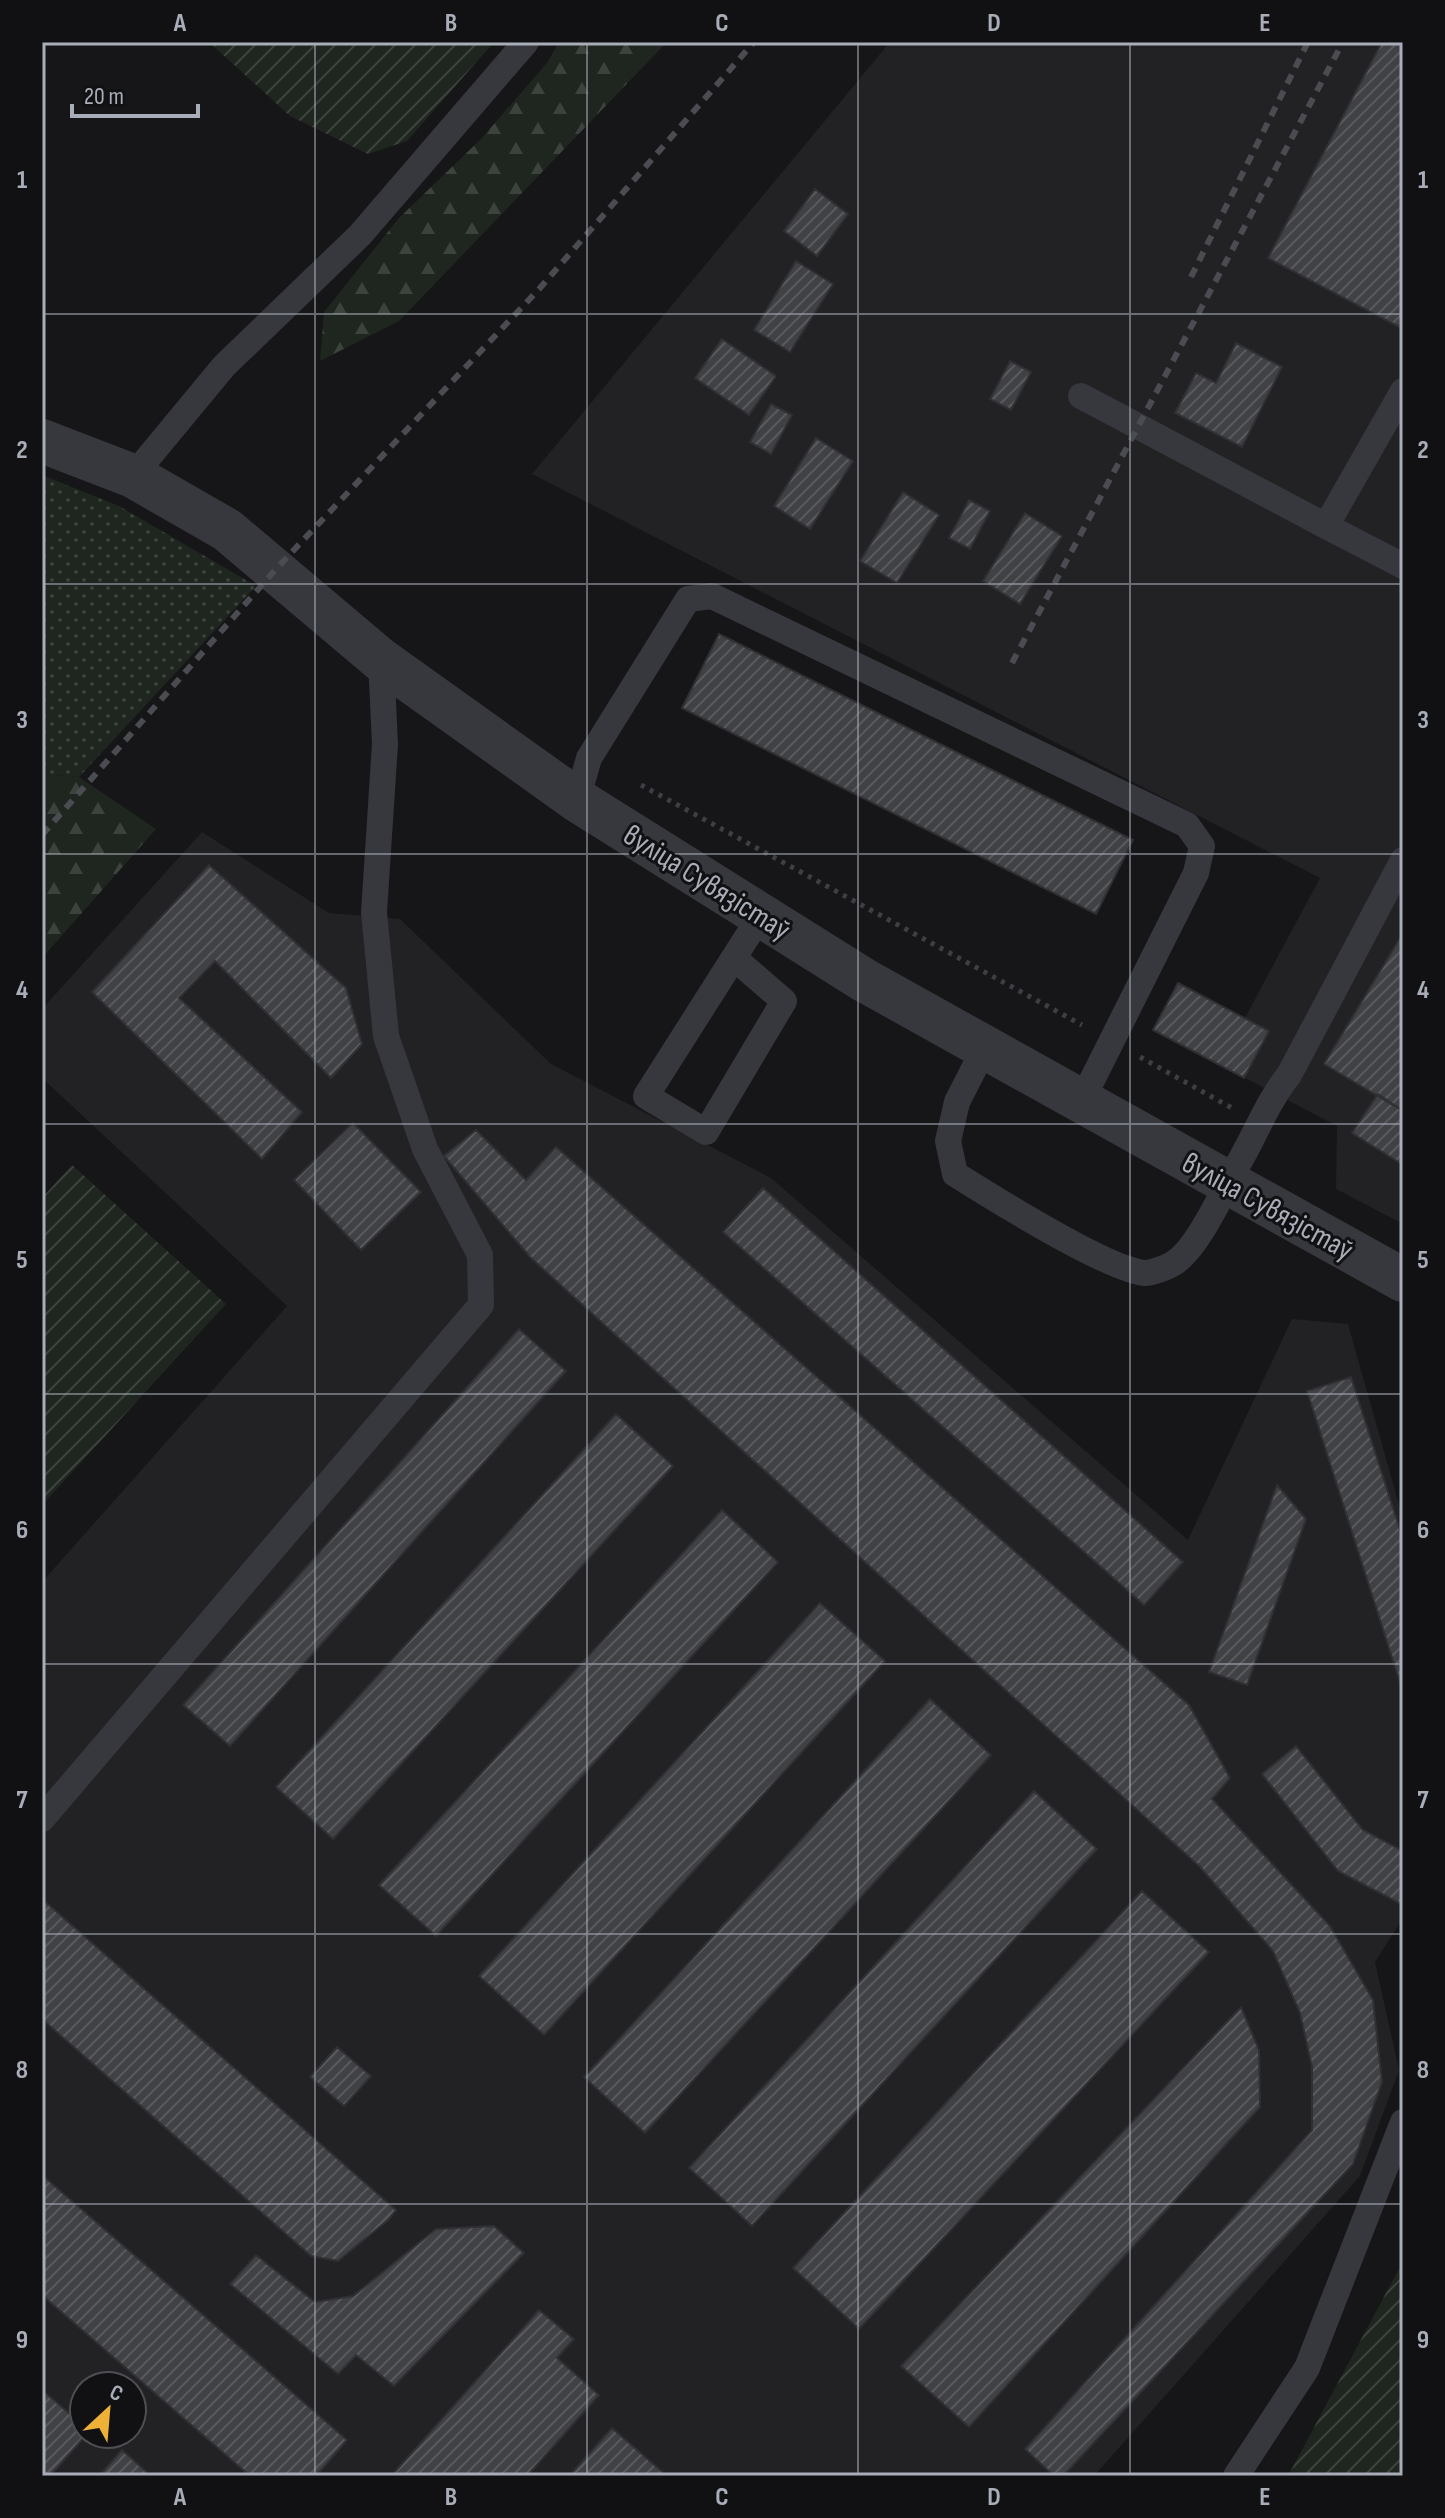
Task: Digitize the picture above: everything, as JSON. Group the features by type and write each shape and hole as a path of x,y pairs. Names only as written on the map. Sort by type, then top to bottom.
{"street":[{"name":"вуліца Сувязістаў","path":"42,441 133,476 227,530 381,660 577,800 864,980 1403,1280"}],"lane":[{"path":"133,476 224,366 360,235 526,42"},
{"path":"1326,526 1403,391"},
{"path":"1081,396 1403,566"},
{"path":"577,800 589,758 688,599 712,596 1187,825 1202,846 1196,873 1082,1100"},
{"path":"42,1819 481,1305 480,1255 425,1149 386,1036 374,912 385,744 381,660"},
{"path":"985,1047 957,1102 948,1141 955,1174 994,1199 1107,1260 1146,1273 1175,1262 1196,1237 1261,1125 1275,1092 1289,1075 1403,860"},
{"path":"734,958 784,1001 706,1132 646,1096 761,915"},
{"path":"1236,2476 1307,2368 1403,2122"}],"path":[{"path":"589,758 748,840 1261,1125"}],"shaded area":[{"path":"890,42 1403,42 1403,1224 1336,1189 1337,1126 1153,1030 1178,983 1245,1018 1320,878 532,474"},
{"path":"202,832 329,913 400,919 551,1064 771,1178 1188,1540 1292,1319 1348,1324 1403,1519 1403,1918 1375,1962 1399,2070 1360,2176 1094,2476 42,2476 42,1582 287,1306 42,1078 42,1009"}],"green space":[{"path":"209,42 494,42 407,141 368,154 290,116"},
{"path":"559,42 667,42 399,321 320,361 324,312 399,218 481,139 547,63"},
{"path":"42,475 119,506 256,586 79,777 42,774"},
{"path":"42,774 79,777 156,829 42,958"},
{"path":"72,1165 226,1304 42,1505 42,1198"},
{"path":"1403,2257 1403,2476 1288,2476 1401,2265"}],"building":[{"path":"1382,42 1403,42 1403,320 1399,327 1268,258"},
{"path":"815,189 848,214 817,256 784,231"},
{"path":"796,261 833,284 790,352 754,330"},
{"path":"722,339 776,376 749,415 695,378"},
{"path":"1236,343 1282,367 1242,447 1175,413 1196,373 1216,383"},
{"path":"1010,361 1031,372 1011,410 990,399"},
{"path":"771,404 792,415 771,454 750,442"},
{"path":"816,438 853,461 810,529 774,506"},
{"path":"903,492 939,515 897,583 860,561"},
{"path":"969,500 990,511 970,549 949,538"},
{"path":"1025,513 1062,536 1020,604 983,581"},
{"path":"719,634 1133,840 1096,914 682,708"},
{"path":"209,865 346,988 362,1044 331,1078 215,961 179,998 302,1112 262,1159 92,992"},
{"path":"1403,933 1403,1111 1324,1064"},
{"path":"1178,983 1269,1031 1244,1078 1153,1030"},
{"path":"1378,1094 1403,1111 1403,1165 1352,1133"},
{"path":"353,1123 421,1192 361,1250 294,1180"},
{"path":"476,1130 526,1180 556,1147 1189,1705 1230,1778 1212,1799 1330,1926 1373,2000 1382,2082 1353,2164 1063,2476 1054,2476 1025,2449 1312,2130 1312,2067 1300,2013 1273,1951 1200,1867 530,1257 444,1156"},
{"path":"763,1188 1183,1562 1144,1605 723,1232"},
{"path":"519,1329 566,1371 230,1746 183,1705"},
{"path":"1351,1377 1403,1539 1403,1692 1307,1391"},
{"path":"616,1414 673,1466 333,1839 276,1787"},
{"path":"1277,1485 1306,1519 1247,1685 1209,1672"},
{"path":"722,1510 778,1562 436,1936 379,1885"},
{"path":"820,1603 885,1661 544,2035 479,1976"},
{"path":"930,1699 991,1755 645,2133 584,2077"},
{"path":"1296,1746 1363,1830 1403,1851 1403,1905 1338,1871 1262,1774"},
{"path":"1034,1791 1097,1849 752,2226 689,2168"},
{"path":"1142,1891 1209,1952 859,2329 793,2268"},
{"path":"42,1899 396,2210 388,2220 338,2261 311,2256 42,2019"},
{"path":"1241,2007 1259,2050 1260,2107 969,2427 901,2366"},
{"path":"337,2047 371,2076 344,2106 310,2077"},
{"path":"42,2175 347,2440 316,2476 250,2476 148,2387 148,2370 128,2370 42,2295"},
{"path":"494,2226 524,2253 394,2386 356,2355 338,2374 230,2284 256,2255 315,2302 353,2296 436,2229"},
{"path":"539,2310 574,2339 557,2358 599,2395 527,2476 391,2476"},
{"path":"42,2390 68,2412 68,2450 73,2450 50,2476 42,2476"},
{"path":"612,2428 667,2476 569,2476"},
{"path":"122,2450 151,2476 99,2476"}],"railway":[{"path":"42,835 276,569 540,288 754,42"},
{"path":"1191,277 1308,42"},
{"path":"1012,663 1343,42"}]}
